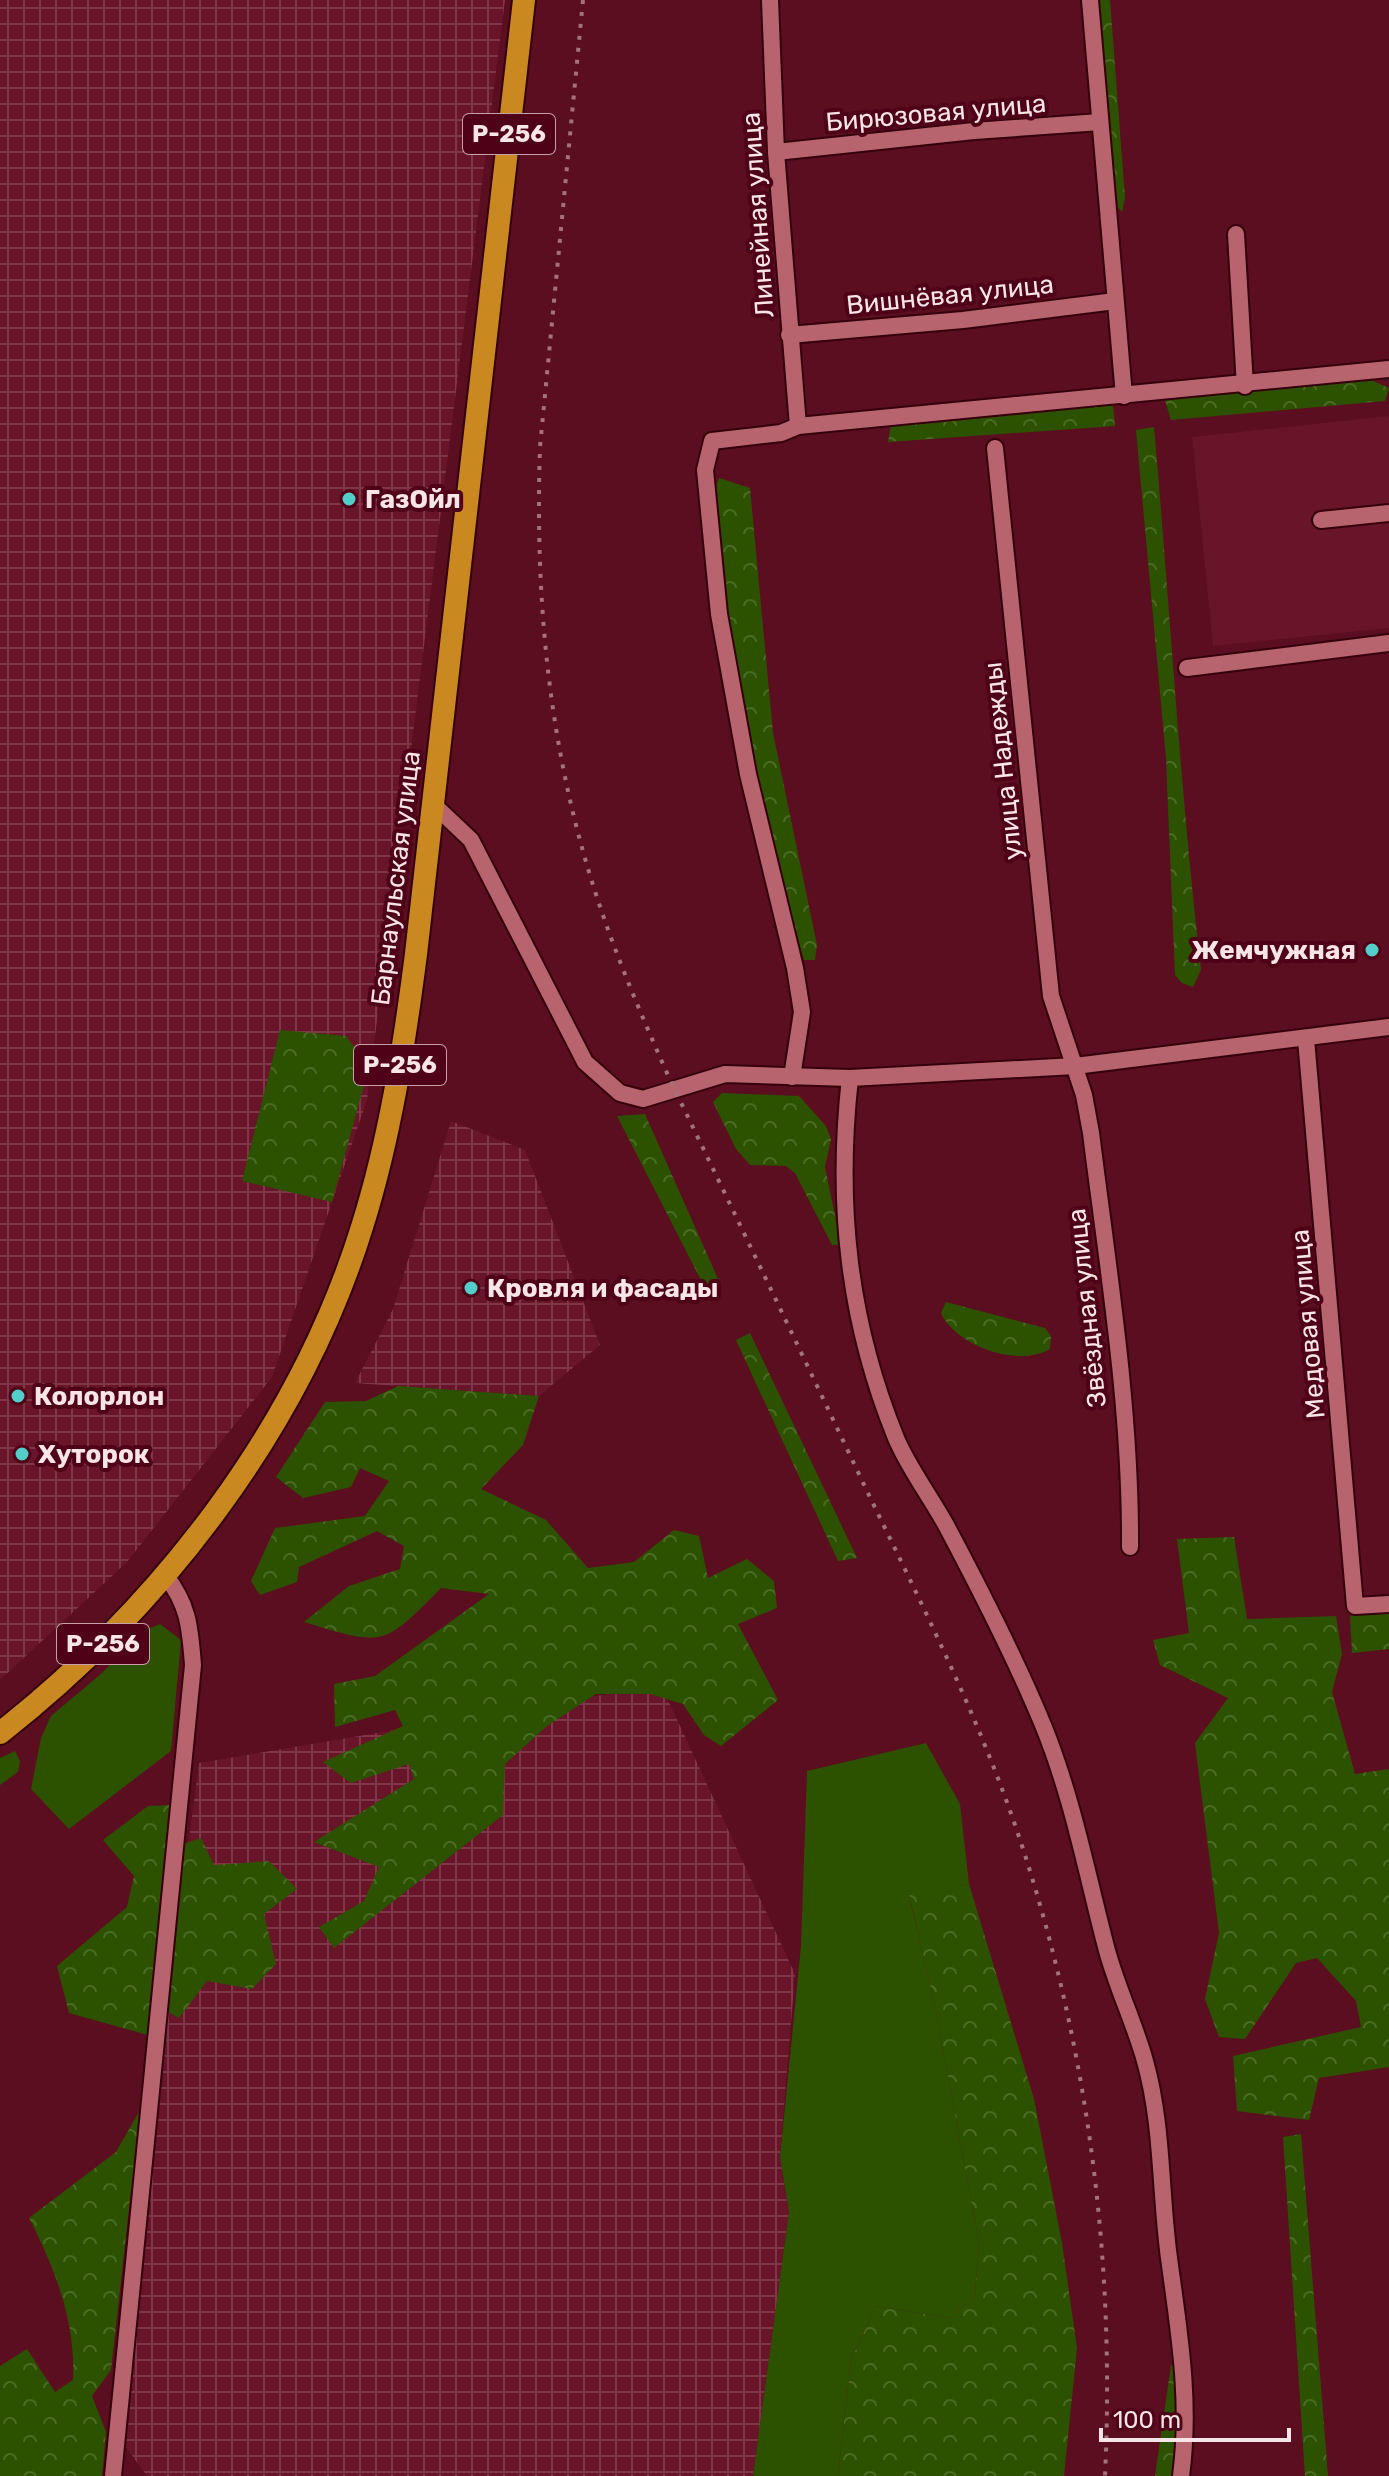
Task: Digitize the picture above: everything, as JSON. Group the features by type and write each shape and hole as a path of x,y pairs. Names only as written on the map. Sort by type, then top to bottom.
{"highway":[{"name":"Барнаульская улица","path":"0,1733 110,1638 165,1575 225,1496 276,1416 327,1316 361,1231 396,1094 433,804 524,0"}],"street":[{"name":"Линейная улица","path":"770,0 776,152 798,426"},
{"path":"1090,0 1112,221 1115,301 1124,396"},
{"name":"Бирюзовая улица","path":"776,152 974,131 1100,122"},
{"path":"1236,234 1245,386"},
{"name":"Вишнёвая улица","path":"789,335 963,320 1115,301"},
{"path":"792,1077 802,1012 795,968 748,774 721,629 705,470 712,441 781,433 798,426 1245,386 1389,369"},
{"name":"улица Надежды","path":"995,448 1051,996 1075,1066"},
{"path":"1321,520 1389,513"},
{"path":"1187,668 1389,643"},
{"path":"433,804 471,840 585,1062 620,1093 643,1099 725,1074 850,1078 1075,1066 1389,1027"},
{"name":"Медовая улица","path":"1306,1039 1355,1606 1389,1604"},
{"name":"Звёздная улица","path":"1075,1066 1091,1133 1107,1262 1131,1499 1130,1547"},
{"path":"850,1078 842,1150 847,1237 856,1314 872,1374 898,1442 976,1582 1043,1726 1084,1848 1106,1947 1145,2060 1158,2117 1169,2259 1185,2374 1186,2435 1181,2476"},
{"path":"113,2476 193,1665 190,1625 181,1595 165,1575"}],"shaded area":[{"path":"0,0 505,0 367,1100 272,1377 127,1562 0,1680"},
{"path":"1389,416 1389,628 1213,646 1192,437"},
{"path":"451,1121 525,1150 600,1345 539,1396 355,1383 393,1309"},
{"path":"661,1685 795,1974 780,2157 789,2212 753,2476 147,2476 112,2428 199,1763"}],"green space":[{"path":"1098,0 1110,0 1125,198 1122,212 1116,205"},
{"path":"1371,380 1389,388 1385,401 1171,420 1164,397"},
{"path":"1113,405 1115,426 888,442 891,425"},
{"path":"1154,427 1181,767 1201,970 1193,987 1182,983 1175,975 1166,758 1136,430"},
{"path":"719,478 750,488 773,733 817,945 815,960 804,960 747,764 712,497"},
{"path":"280,1030 346,1036 369,1067 332,1202 242,1181"},
{"path":"722,1093 799,1096 826,1126 831,1139 825,1167 841,1245 832,1245 795,1173 786,1166 750,1165 736,1149 713,1102"},
{"path":"645,1114 718,1279 704,1286 617,1116"},
{"path":"946,1302 1045,1328 1051,1336 1050,1349 1022,1356 1005,1355 974,1344 949,1325 941,1313"},
{"path":"750,1333 857,1558 838,1561 736,1340"},
{"path":"398,1386 539,1396 523,1445 481,1489 546,1520 588,1568 634,1562 674,1530 699,1536 708,1578 747,1559 774,1581 777,1608 738,1624 778,1700 721,1746 704,1735 683,1704 650,1694 596,1694 547,1726 505,1764 503,1815 334,1948 319,1927 364,1901 379,1867 314,1842 414,1779 409,1764 351,1783 323,1762 403,1726 395,1710 335,1727 334,1684 375,1676 489,1594 441,1588 393,1631 367,1638 304,1622 349,1586 400,1569 404,1546 377,1531 299,1567 297,1582 260,1595 251,1581 275,1528 365,1516 389,1481 360,1468 351,1487 303,1498 276,1477 325,1402 366,1401"},
{"path":"1234,1537 1247,1619 1336,1616 1342,1654 1332,1692 1355,1774 1389,1769 1389,2067 1319,2078 1309,2120 1237,2111 1233,2056 1361,2027 1356,2001 1317,1958 1296,1963 1245,2039 1219,2037 1205,1999 1219,1933 1195,1743 1228,1698 1160,1665 1153,1640 1189,1633 1177,1539"},
{"path":"1389,1613 1389,1649 1352,1653 1350,1616"},
{"path":"160,1624 181,1640 171,1751 69,1829 31,1789 41,1738 51,1716 102,1673 143,1631"},
{"path":"926,1743 960,1804 969,1884 909,1895 935,2006 979,2243 975,2295 950,2318 876,2306 851,2360 838,2476 753,2476 789,2212 780,2157 801,1946 807,1771"},
{"path":"15,1751 20,1761 18,1772 0,1785 0,1758"},
{"path":"172,1805 148,2035 69,2013 57,1966 127,1907 134,1876 103,1840 148,1806"},
{"path":"201,1838 214,1865 269,1861 297,1889 264,1914 276,1964 252,1989 207,1981 179,2018 163,2009 183,1844"},
{"path":"969,1884 1034,2099 1062,2243 1077,2348 1064,2476 838,2476 851,2360 876,2306 950,2318 975,2295 979,2243 935,2006 909,1894"},
{"path":"140,2110 111,2370 92,2396 106,2432 102,2476 0,2476 0,2366 27,2349 55,2392 73,2380 71,2337 62,2296 29,2218 116,2152"},
{"path":"1301,2134 1328,2476 1305,2476 1283,2137"},
{"path":"1171,2365 1190,2365 1193,2426 1187,2476 1155,2476"}],"railway":[{"path":"583,0 540,447 543,613 555,723 565,777 601,910 650,1033 952,1669 991,1759 1024,1852 1047,1928 1065,2005 1093,2160 1106,2317 1105,2476"}],"place":[{"name":"ГазОйл","path":"349,499"},
{"name":"Жемчужная","path":"1372,950"},
{"name":"Кровля и фасады","path":"471,1288"},
{"name":"Колорлон","path":"18,1396"},
{"name":"Хуторок","path":"22,1454"}]}
